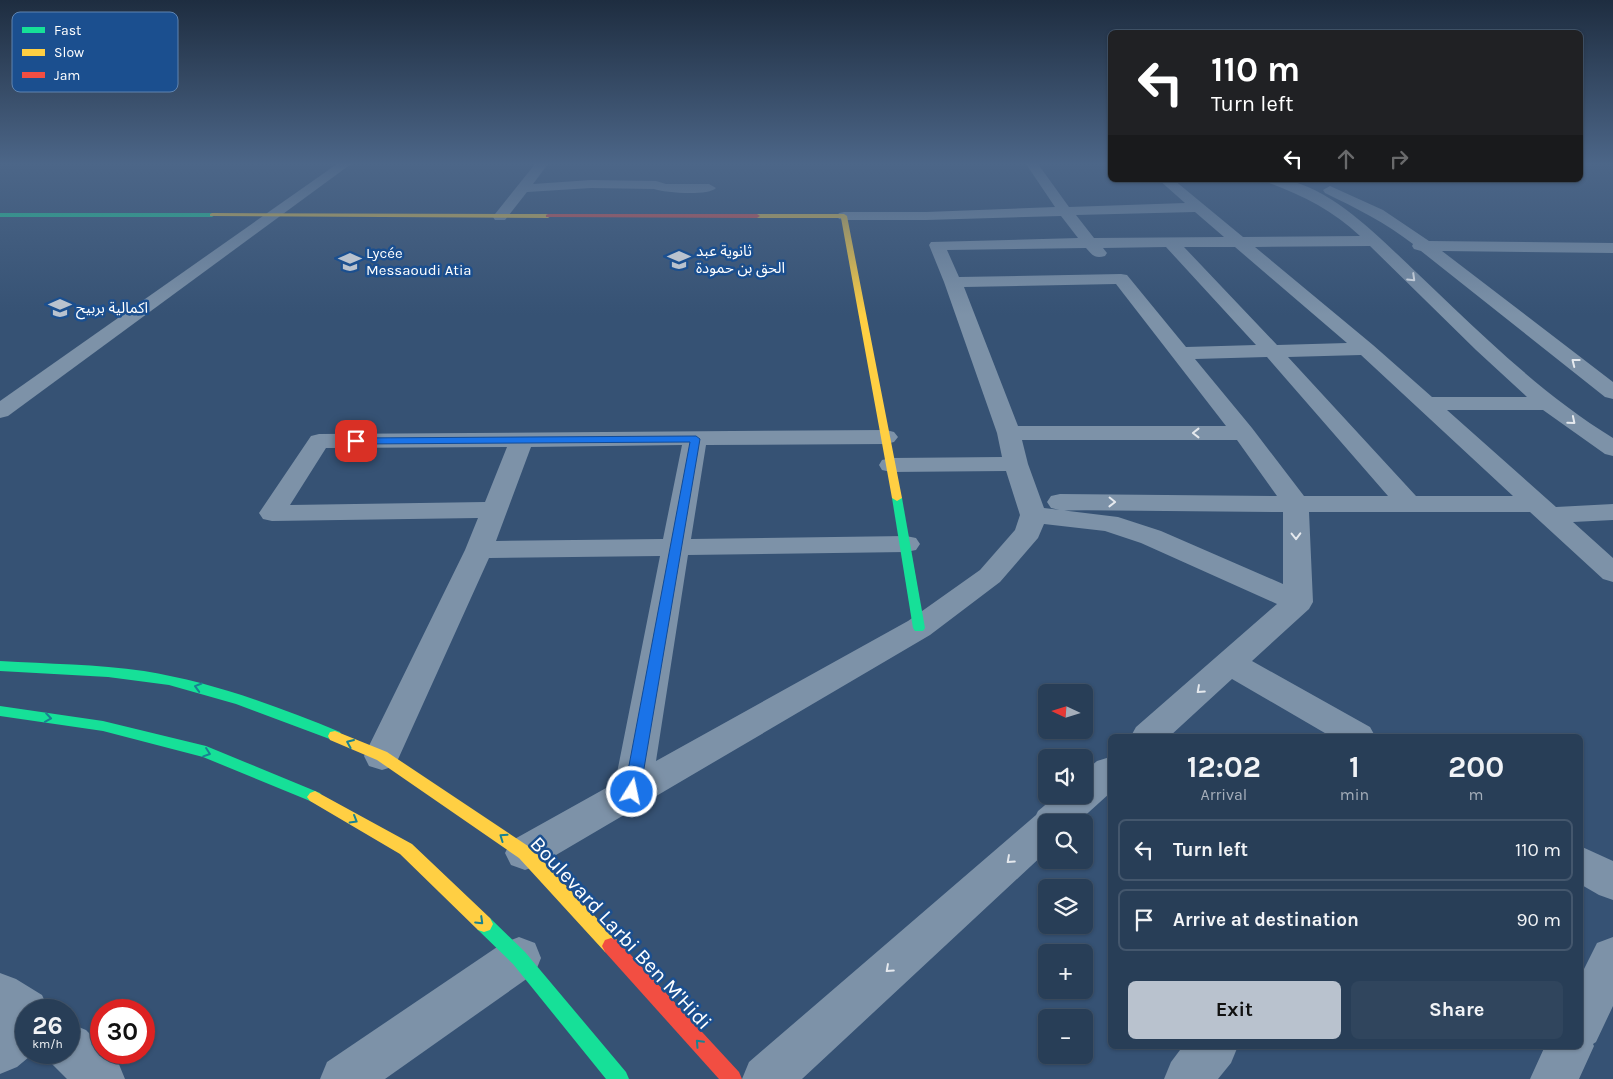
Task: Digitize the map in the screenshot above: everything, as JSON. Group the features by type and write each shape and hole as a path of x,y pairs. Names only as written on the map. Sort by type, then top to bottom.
{"street":[{"path":"0,215 178,214"},
{"path":"0,412 276,214"},
{"path":"302,214 500,217 983,214"},
{"path":"1067,214 1182,353 1296,504 1298,602 1150,734"},
{"path":"1208,214 1239,243 1366,349 1541,510 1613,573"},
{"path":"1343,214 1379,244 1410,276 1505,365 1584,431 1613,449"},
{"path":"1380,214 1426,247 1613,392"},
{"path":"844,216 906,544 919,628"},
{"path":"525,853 919,628 990,576 1028,532 1031,508 1016,464 1009,432 954,282 926,216"},
{"path":"1171,243 1272,351 1410,505"},
{"path":"937,245 1239,243 1613,248"},
{"path":"954,282 1121,279"},
{"path":"1182,353 1366,349"},
{"path":"1426,404 1551,403"},
{"path":"1009,432 1244,433"},
{"path":"495,510 272,513 319,441 886,437"},
{"path":"632,792 696,439"},
{"path":"382,756 479,550 522,440"},
{"path":"891,465 1016,464"},
{"path":"1031,508 1296,504 1410,505 1613,512"},
{"path":"1031,508 1100,522 1134,532 1298,602"},
{"path":"479,550 906,544"},
{"path":"1230,663 1354,734"},
{"name":"Boulevard Larbi Ben M'Hidi","path":"0,666 143,676 194,686 291,717 382,756 525,853 732,1079"},
{"path":"0,711 103,726 206,752 311,795 406,850 519,958 619,1079"},
{"path":"1093,786 1108,773"},
{"path":"1061,814 1073,804"},
{"path":"766,1079 1038,835"},
{"path":"1583,866 1613,882"},
{"path":"344,1079 519,958"},
{"path":"1583,1020 1613,958"},
{"path":"0,995 15,1004"},
{"path":"0,1050 15,1038"},
{"path":"1188,1079 1212,1049"},
{"path":"1554,1079 1569,1049"},
{"path":"80,1058 101,1079"}],"traffic: fast":[{"path":"0,215 212,215"},
{"path":"897,498 919,628"},
{"path":"0,666 108,672 169,680 241,700 335,736"},
{"path":"0,711 103,726 206,752 315,797"},
{"path":"484,924 519,958 619,1079"}],"traffic: slow":[{"path":"212,215 548,216"},
{"path":"757,216 844,216 897,498"},
{"path":"335,736 382,756 525,853 611,946"},
{"path":"315,797 406,849 484,924"}],"traffic: jam":[{"path":"548,216 757,216"},
{"path":"611,946 732,1079"}],"place":[{"name":"ثانوية عبد الحق بن حمودة","path":"679,260"},
{"name":"Lycée Messaoudi Atia","path":"350,262"},
{"name":"اكمالية بربيح","path":"60,308"}],"route":[{"path":"356,441 696,439 632,792"}]}
